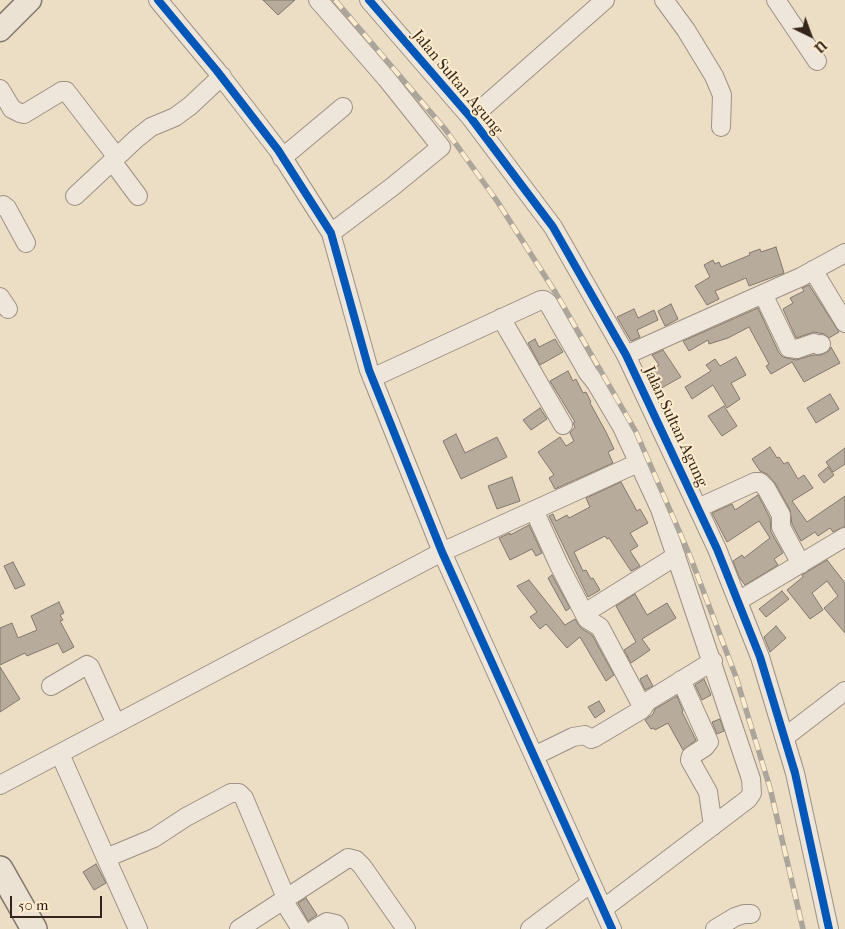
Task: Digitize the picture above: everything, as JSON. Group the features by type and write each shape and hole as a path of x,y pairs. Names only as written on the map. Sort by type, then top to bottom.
{"highway":[{"path":"0,868 34,929"}],"main road":[{"path":"0,30 30,0"}],"street":[{"path":"158,0 222,76 282,158 331,233 369,368 442,552 612,929"},
{"path":"318,0 386,78 441,147 331,233"},
{"name":"Jalan Sultan Agung","path":"369,0 471,118 553,227 626,355 698,508 760,657 795,772 829,929"},
{"path":"471,118 605,0"},
{"path":"664,0 686,30 714,76 722,95 721,127"},
{"path":"776,0 817,61"},
{"path":"75,196 151,127 175,117 190,106 222,76"},
{"path":"0,89 12,108 20,114 24,114 62,91 66,91 138,196"},
{"path":"282,158 343,107"},
{"path":"0,206 7,208 26,243"},
{"path":"626,355 762,294 845,253"},
{"path":"813,270 845,323"},
{"path":"762,294 789,348 797,349 814,343 821,344"},
{"path":"369,368 501,318 541,300 548,303 588,373 618,420 660,509 713,661 751,779 752,793 748,800 603,909"},
{"path":"501,318 563,425"},
{"path":"0,786 442,552 638,463"},
{"path":"698,508 755,482 760,482 766,488 781,515 781,527 801,564"},
{"path":"534,510 559,565 584,613 591,622 600,627 643,708"},
{"path":"738,601 845,537"},
{"path":"584,613 676,556"},
{"path":"534,756 573,737 585,735 591,739 594,738 643,708 648,701 713,661"},
{"path":"51,686 87,665 90,667 116,724"},
{"path":"681,680 709,742 691,756 690,760 708,792 713,826"},
{"path":"785,737 845,691"},
{"path":"60,754 138,929"},
{"path":"106,858 154,838 186,817 231,793 239,793 244,798 284,899 301,929"},
{"path":"239,929 348,858 356,860 406,929"},
{"path":"530,929 591,883"},
{"path":"715,929 735,917 751,914"},
{"path":"314,929 327,922 336,924 339,929"}],"building":[{"path":"263,0 295,0 278,15"},
{"path":"776,247 784,273 749,286 746,278 715,291 719,299 707,305 695,286 710,277 704,265 713,260 715,264 719,262 721,267 760,249 761,252"},
{"path":"809,285 839,332 829,338 824,334 814,332 796,338 783,309 793,303 790,298 804,291 802,288"},
{"path":"671,304 678,319 665,326 658,311"},
{"path":"758,308 779,353 783,357 796,360 813,355 821,355 829,351 831,347 840,363 804,382 792,362 771,374 766,366 769,364 749,327 728,338 709,344 708,340 689,351 683,341"},
{"path":"634,309 638,318 654,310 658,320 637,330 640,337 631,341 617,317"},
{"path":"535,339 539,347 555,339 563,352 540,365 528,343"},
{"path":"663,350 681,377 658,390 647,372 659,365 652,355"},
{"path":"736,357 746,375 731,383 740,399 727,408 713,385 692,399 685,387 711,371 706,365 715,359 720,366"},
{"path":"568,371 573,381 576,379 583,393 586,392 606,432 614,449 608,452 613,463 555,489 549,478 554,475 538,452 560,437 566,446 574,441 570,433 575,427 573,423 575,422 550,381"},
{"path":"830,394 839,409 816,423 807,408"},
{"path":"724,406 737,426 722,436 708,416"},
{"path":"540,408 547,419 531,430 523,420"},
{"path":"675,420 682,431 675,435 670,423"},
{"path":"456,434 465,453 497,437 507,457 461,479 443,441"},
{"path":"770,447 777,458 779,457 784,464 788,462 798,479 804,475 813,488 792,501 807,522 845,496 845,526 833,532 830,528 818,536 815,532 801,541 792,524 790,510 775,483 767,474 760,471 752,459"},
{"path":"845,448 845,464 833,472 826,462"},
{"path":"828,467 834,475 824,483 818,475"},
{"path":"512,477 520,501 497,509 488,486"},
{"path":"621,482 637,511 640,509 648,523 630,533 638,546 630,551 640,566 631,571 609,538 607,539 605,536 574,552 583,571 586,570 600,590 588,597 549,516 553,514 556,521 567,515 569,518 590,507 586,498"},
{"path":"758,495 770,518 771,532 783,553 774,559 778,565 745,585 739,577 733,561 742,555 744,558 770,538 759,521 727,542 712,513 732,504 735,510"},
{"path":"529,525 542,553 536,556 532,549 510,560 499,538 510,533 510,535"},
{"path":"827,560 845,583 845,633 824,608 838,596 827,581 812,593 823,610 810,619 787,590 803,577 802,575"},
{"path":"13,562 25,585 15,589 4,566"},
{"path":"552,575 570,608 566,611 548,578"},
{"path":"529,580 565,625 575,619 581,628 592,635 614,675 606,681 580,637 567,648 546,624 540,629 530,617 537,612 517,586"},
{"path":"782,591 789,599 766,617 759,609"},
{"path":"635,594 647,615 667,603 676,618 642,639 650,650 631,663 624,650 636,642 616,606"},
{"path":"59,602 64,613 60,615 63,620 60,621 74,647 63,653 58,643 27,656 25,653 0,665 0,628 12,623 18,638 37,630 31,616"},
{"path":"776,626 786,638 770,652 764,637"},
{"path":"0,667 20,699 0,712"},
{"path":"647,675 653,686 645,690 640,679"},
{"path":"704,679 711,695 702,700 695,685"},
{"path":"677,696 682,712 696,740 683,750 668,723 655,730 654,728 651,729 645,720 653,714 655,709"},
{"path":"599,701 605,711 595,718 588,707"},
{"path":"720,719 724,731 717,734 712,722"},
{"path":"96,864 106,883 94,890 83,872"},
{"path":"306,898 317,915 308,921 298,903"}],"railway":[{"path":"335,0 445,129 497,201 557,295 636,432 690,556 736,677 770,788 803,929"}],"cycle path":[{"path":"158,0 217,71 278,150 331,233 369,370 442,552 612,929"},
{"path":"369,0 471,118 553,227 626,355 717,549 760,657 795,773 829,929"}]}
